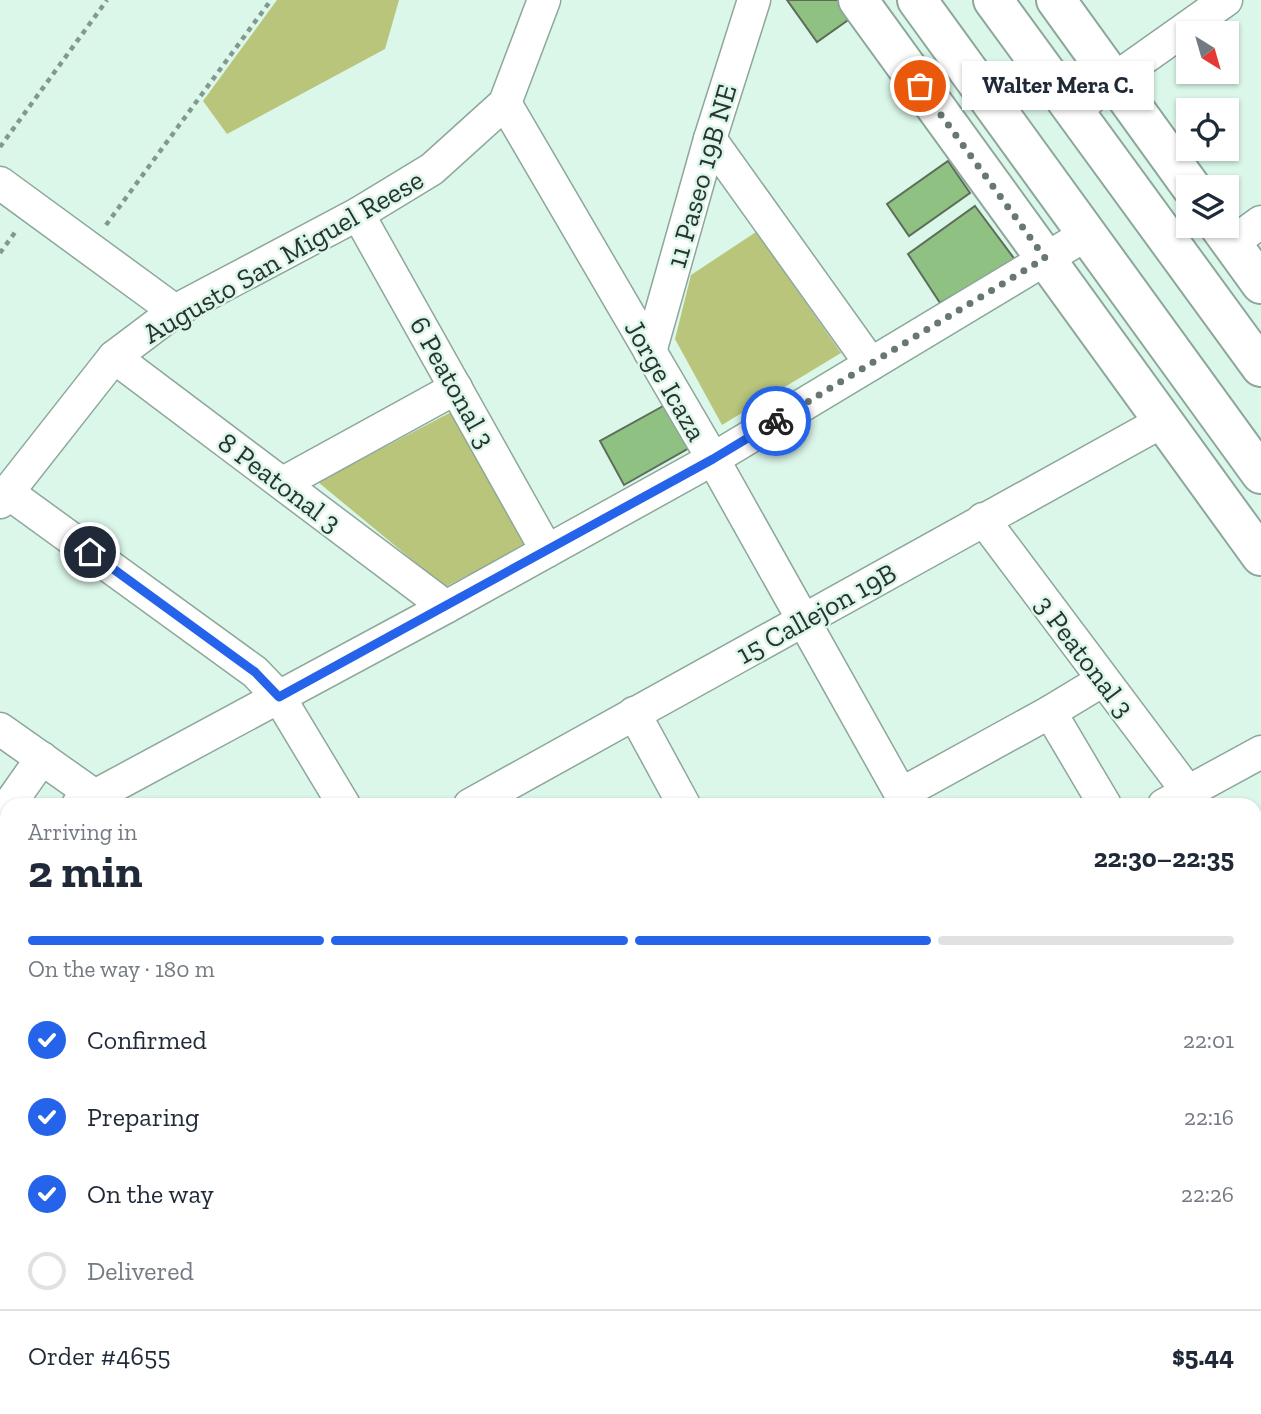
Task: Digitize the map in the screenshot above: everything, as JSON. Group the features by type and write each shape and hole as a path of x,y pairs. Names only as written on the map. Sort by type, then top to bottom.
{"main road":[{"path":"858,0 1261,556"},
{"path":"917,0 1261,474"},
{"path":"993,0 1261,367"},
{"path":"1056,0 1182,175"},
{"path":"1239,234 1261,284"}],"street":[{"name":"Augusto San Miguel Reese","path":"4,497 114,357 175,311 358,214 432,169 505,103 544,0"},
{"name":"11 Paseo 19B NE","path":"650,352 710,139 754,0"},
{"path":"1074,111 1113,79 1226,0"},
{"name":"Jorge Icaza","path":"505,103 713,459 903,798"},
{"path":"710,139 871,364"},
{"path":"0,183 175,311"},
{"name":"6 Peatonal 3","path":"358,214 547,551"},
{"path":"93,798 713,459 1087,234"},
{"name":"8 Peatonal 3","path":"114,357 446,607"},
{"path":"283,483 456,388"},
{"name":"15 Callejon 19B","path":"482,798 1163,421"},
{"path":"4,497 255,672 279,697 340,798"},
{"name":"3 Peatonal 3","path":"983,519 1102,680 1176,798"},
{"path":"907,798 1102,680"},
{"path":"1050,712 1101,798"},
{"path":"634,713 680,798"},
{"path":"0,729 42,758 84,798"},
{"path":"1176,798 1261,752"},
{"path":"14,798 42,758"}],"path":[{"path":"0,147 107,0"},
{"path":"89,249 271,0"}],"green space":[{"path":"277,0 399,0 385,49 227,134 203,101"},
{"path":"756,232 841,353 722,425 675,339 691,275"},
{"path":"455,410 533,541 445,587 318,482"}],"building":[{"path":"787,0 839,0 851,18 817,42"},
{"path":"948,161 970,193 909,236 887,204"},
{"path":"975,206 1016,261 940,303 908,254"},
{"path":"665,405 689,448 624,485 600,441"}],"way so far":[{"path":"776,421 1045,258 920,86"}],"place":[{"name":"Walter Mera C.","path":"920,86"}],"route":[{"path":"90,552 255,672 279,697 713,459 776,421"}]}
